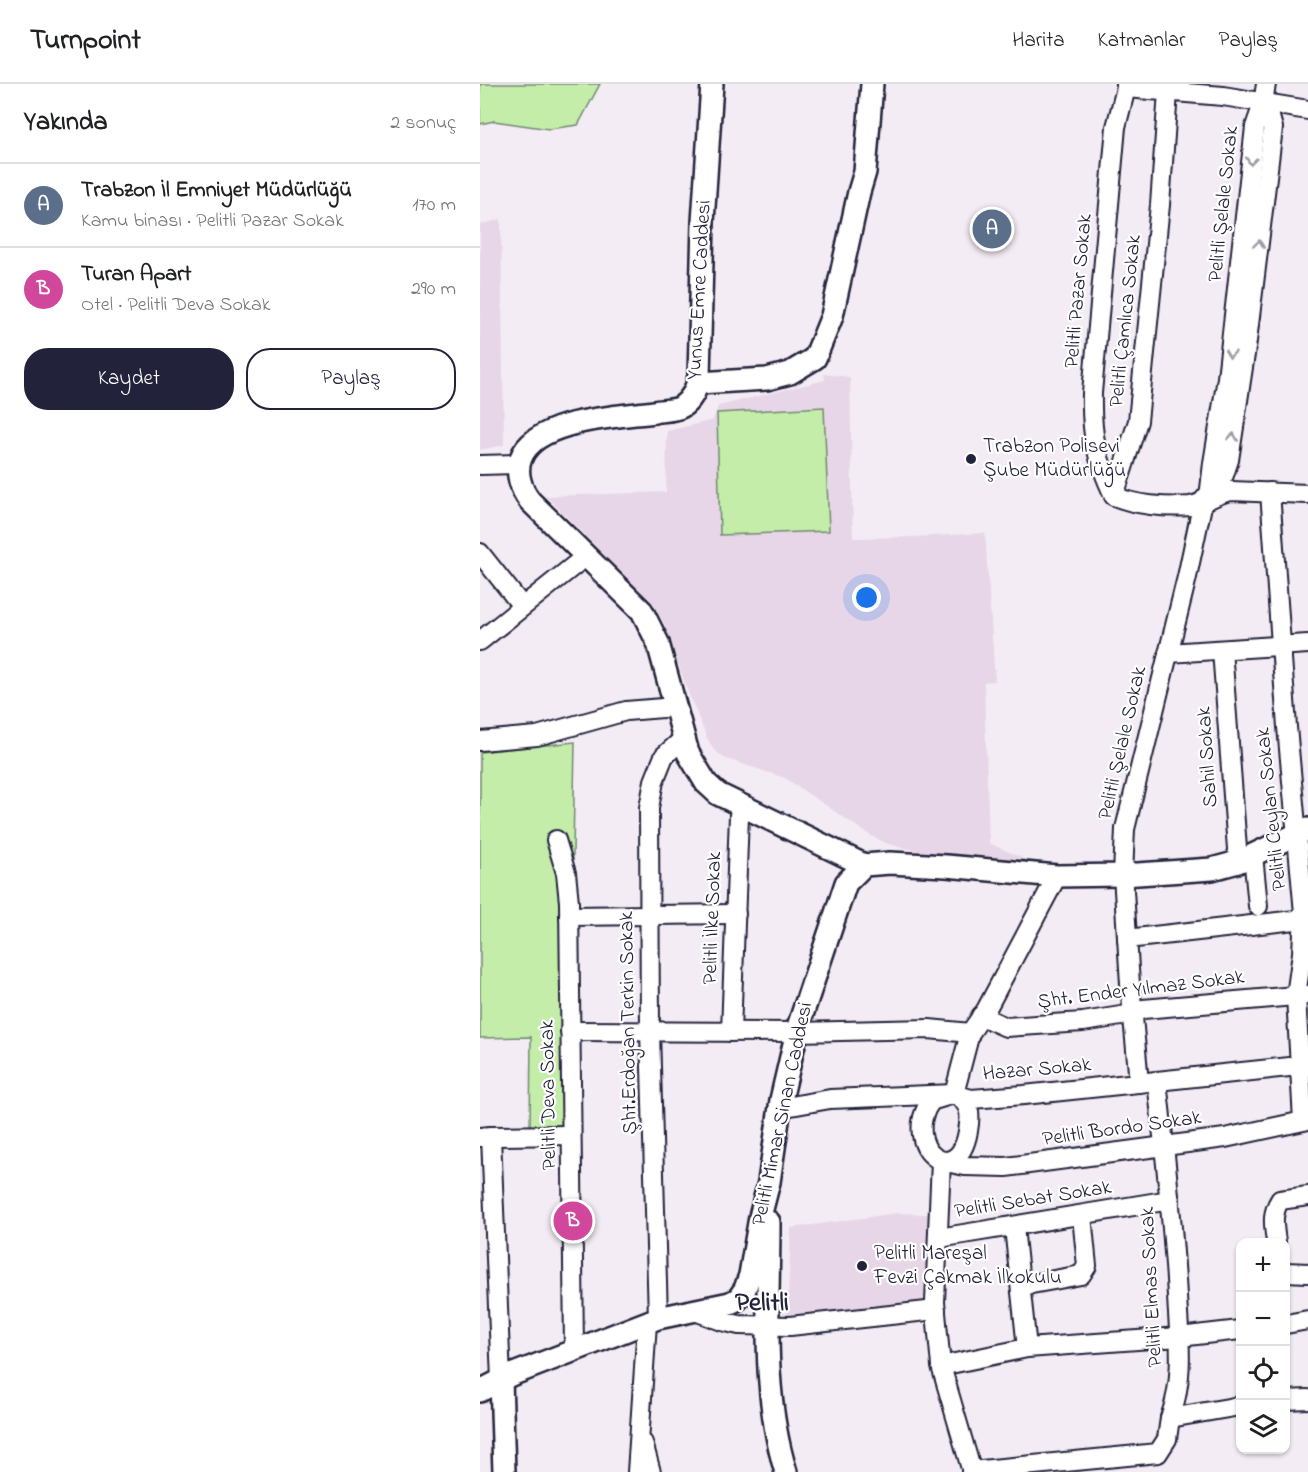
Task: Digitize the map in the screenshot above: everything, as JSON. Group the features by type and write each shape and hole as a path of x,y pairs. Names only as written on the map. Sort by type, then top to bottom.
{"street":[{"name":"Yunus Emre Caddesi","path":"518,464 524,450 532,441 560,427 680,408 694,392 698,383 703,222 712,84"},
{"path":"698,383 767,379 790,373 815,357 832,316 865,172 872,84"},
{"name":"Pelitli Şelale Sokak","path":"1148,1082 1133,1013 1123,875 1125,829 1207,495 1230,357 1255,127 1263,104 1266,84"},
{"path":"1126,86 1223,96 1308,110"},
{"name":"Pelitli Pazar Sokak","path":"1113,496 1099,464 1094,444 1091,425 1092,393 1116,127 1126,86"},
{"name":"Pelitli Çamlıca Sokak","path":"1113,496 1138,421 1160,205 1168,92"},
{"path":"480,465 518,464 523,492 642,611 658,643 688,753 706,783 718,794 864,865 890,863 946,866 1057,876 1123,875 1212,869 1246,859 1303,831"},
{"path":"1113,496 1124,500 1159,505 1192,506 1207,495 1221,492 1308,494"},
{"name":"Pelitli Ceylan Sokak","path":"1270,492 1294,809 1303,831 1305,884 1302,1055 1306,1120"},
{"path":"480,553 522,606"},
{"path":"480,641 586,556"},
{"path":"1168,653 1308,644"},
{"name":"Sahil Sokak","path":"1222,650 1246,859 1258,906"},
{"path":"480,741 543,735 626,711 675,707"},
{"name":"Şht.Erdoğan Terkin Sokak","path":"637,1472 653,1321 649,808 654,781 664,756 683,739"},
{"name":"Pelitli İlke Sokak","path":"731,1032 739,815 742,806"},
{"name":"Pelitli Deva Sokak","path":"556,840 566,873 569,916 574,1350"},
{"name":"Pelitli Mimar Sinan Caddesi","path":"480,1391 574,1350 653,1321 730,1303 738,1299 750,1275 760,1217 769,1182 780,1108 797,1032 846,884 864,865"},
{"path":"954,1094 970,1033 1057,876"},
{"path":"569,916 736,914"},
{"path":"1127,939 1304,919"},
{"name":"Şht. Ender Yılmaz Sokak","path":"981,1016 1006,1027 1083,1022 1143,1009 1302,995"},
{"path":"570,1030 797,1032 929,1029 970,1033"},
{"name":"Hazar Sokak","path":"780,1108 830,1099 954,1094 970,1098 1148,1082 1302,1055"},
{"name":"Pelitli Elmas Sokak","path":"971,1471 1158,1453 1167,1439 1179,1385 1179,1337 1170,1200 1163,1146 1148,1082"},
{"path":"954,1094 967,1103 969,1109 968,1137 960,1154 950,1161 941,1161 930,1154 925,1145 922,1133 924,1115 931,1101 954,1094"},
{"name":"Pelitli Bordo Sokak","path":"941,1161 965,1166 1006,1167 1226,1138 1306,1120"},
{"path":"504,1472 501,1380 489,1279 486,1137 572,1135"},
{"path":"941,1161 936,1310 940,1366 971,1471"},
{"path":"769,1182 769,1326 772,1409 786,1472"},
{"path":"1275,1238 1272,1219 1281,1200 1308,1196"},
{"name":"Pelitli Sebat Sokak","path":"939,1238 1170,1200"},
{"path":"1021,1286 1081,1275 1087,1266 1082,1216"},
{"path":"1014,1227 1027,1348"},
{"path":"1290,1272 1308,1273"},
{"path":"695,1311 722,1322 739,1325 790,1326 936,1310"},
{"path":"1290,1323 1308,1320"},
{"path":"940,1366 1027,1348 1236,1330"},
{"path":"1290,1400 1308,1399"},
{"path":"1170,1418 1236,1407"},
{"path":"640,1430 651,1472"}],"shaded area":[{"path":"501,219 504,445 480,450 480,225"},
{"path":"824,374 850,377 853,538 985,533 995,681 984,682 989,843 1023,858 993,861 922,852 888,844 871,836 785,778 724,758 714,750 708,740 689,695 664,623 653,605 546,496 666,492 667,431 713,420 718,406 825,380"},
{"name":"Pelitli Mareşal Fevzi Çakmak İlkokulu","path":"930,1211 935,1212 933,1304 787,1319 791,1228 897,1213 927,1214"}],"green space":[{"path":"480,84 600,84 578,125 549,129 494,121 480,124"},
{"path":"824,407 829,531 720,535 717,413"},
{"path":"575,742 568,1130 530,1131 531,1037 480,1038 480,752"}],"place":[{"name":"Trabzon İl Emniyet Müdürlüğü","path":"992,229"},
{"name":"Trabzon Polisevi Şube Müdürlüğü","path":"971,459"},
{"name":"Turan Apart","path":"573,1221"},
{"name":"Pelitli Mareşal Fevzi Çakmak İlkokulu","path":"862,1266"}],"district":[{"name":"Pelitli","path":"762,1303"}]}
